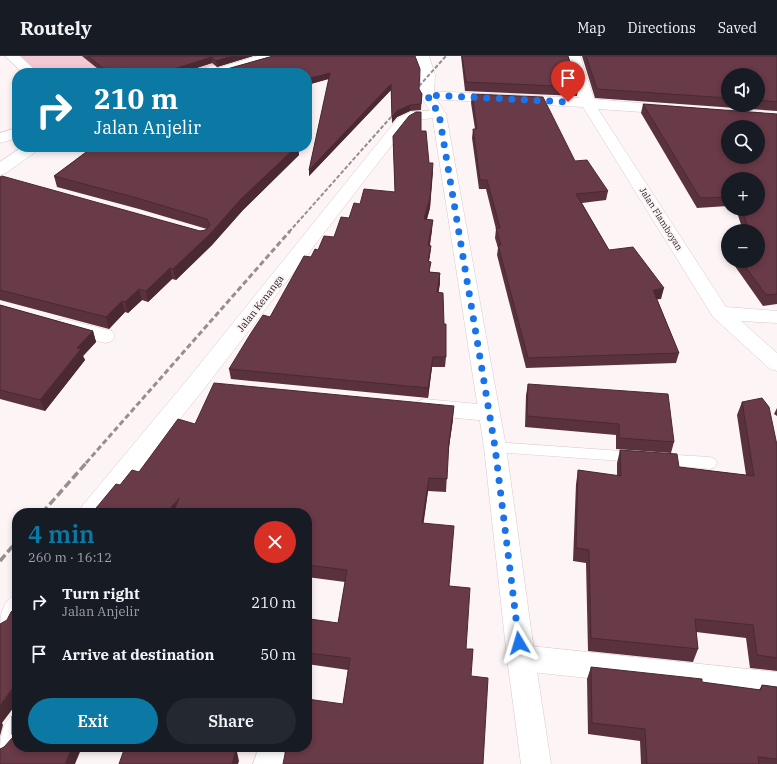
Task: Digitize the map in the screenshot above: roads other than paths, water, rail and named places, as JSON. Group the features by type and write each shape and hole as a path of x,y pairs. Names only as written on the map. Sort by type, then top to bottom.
{"street":[{"path":"233,68 273,56"},
{"path":"422,56 428,75 427,95 439,114 495,447 521,658 536,764"},
{"name":"Jalan Flamboyan","path":"573,56 588,104 720,313 777,364"},
{"path":"19,57 27,68"},
{"path":"427,95 682,110"},
{"name":"Jalan Kenanga","path":"95,508 195,385 402,121 411,116 439,114"},
{"path":"0,138 12,134"},
{"path":"0,170 25,152"},
{"path":"720,313 777,317"},
{"path":"45,320 105,336"},
{"path":"195,385 219,387"},
{"path":"402,404 489,413"},
{"path":"0,626 12,611"},
{"path":"521,658 777,685"},
{"path":"0,747 12,732"},
{"path":"268,764 272,752"}],"lane":[{"path":"495,447 710,463"}],"railway":[{"path":"411,95 446,56"},
{"path":"289,232 399,108"},
{"path":"86,463 290,231"},
{"path":"46,508 87,462"},
{"path":"0,561 12,547"}]}
